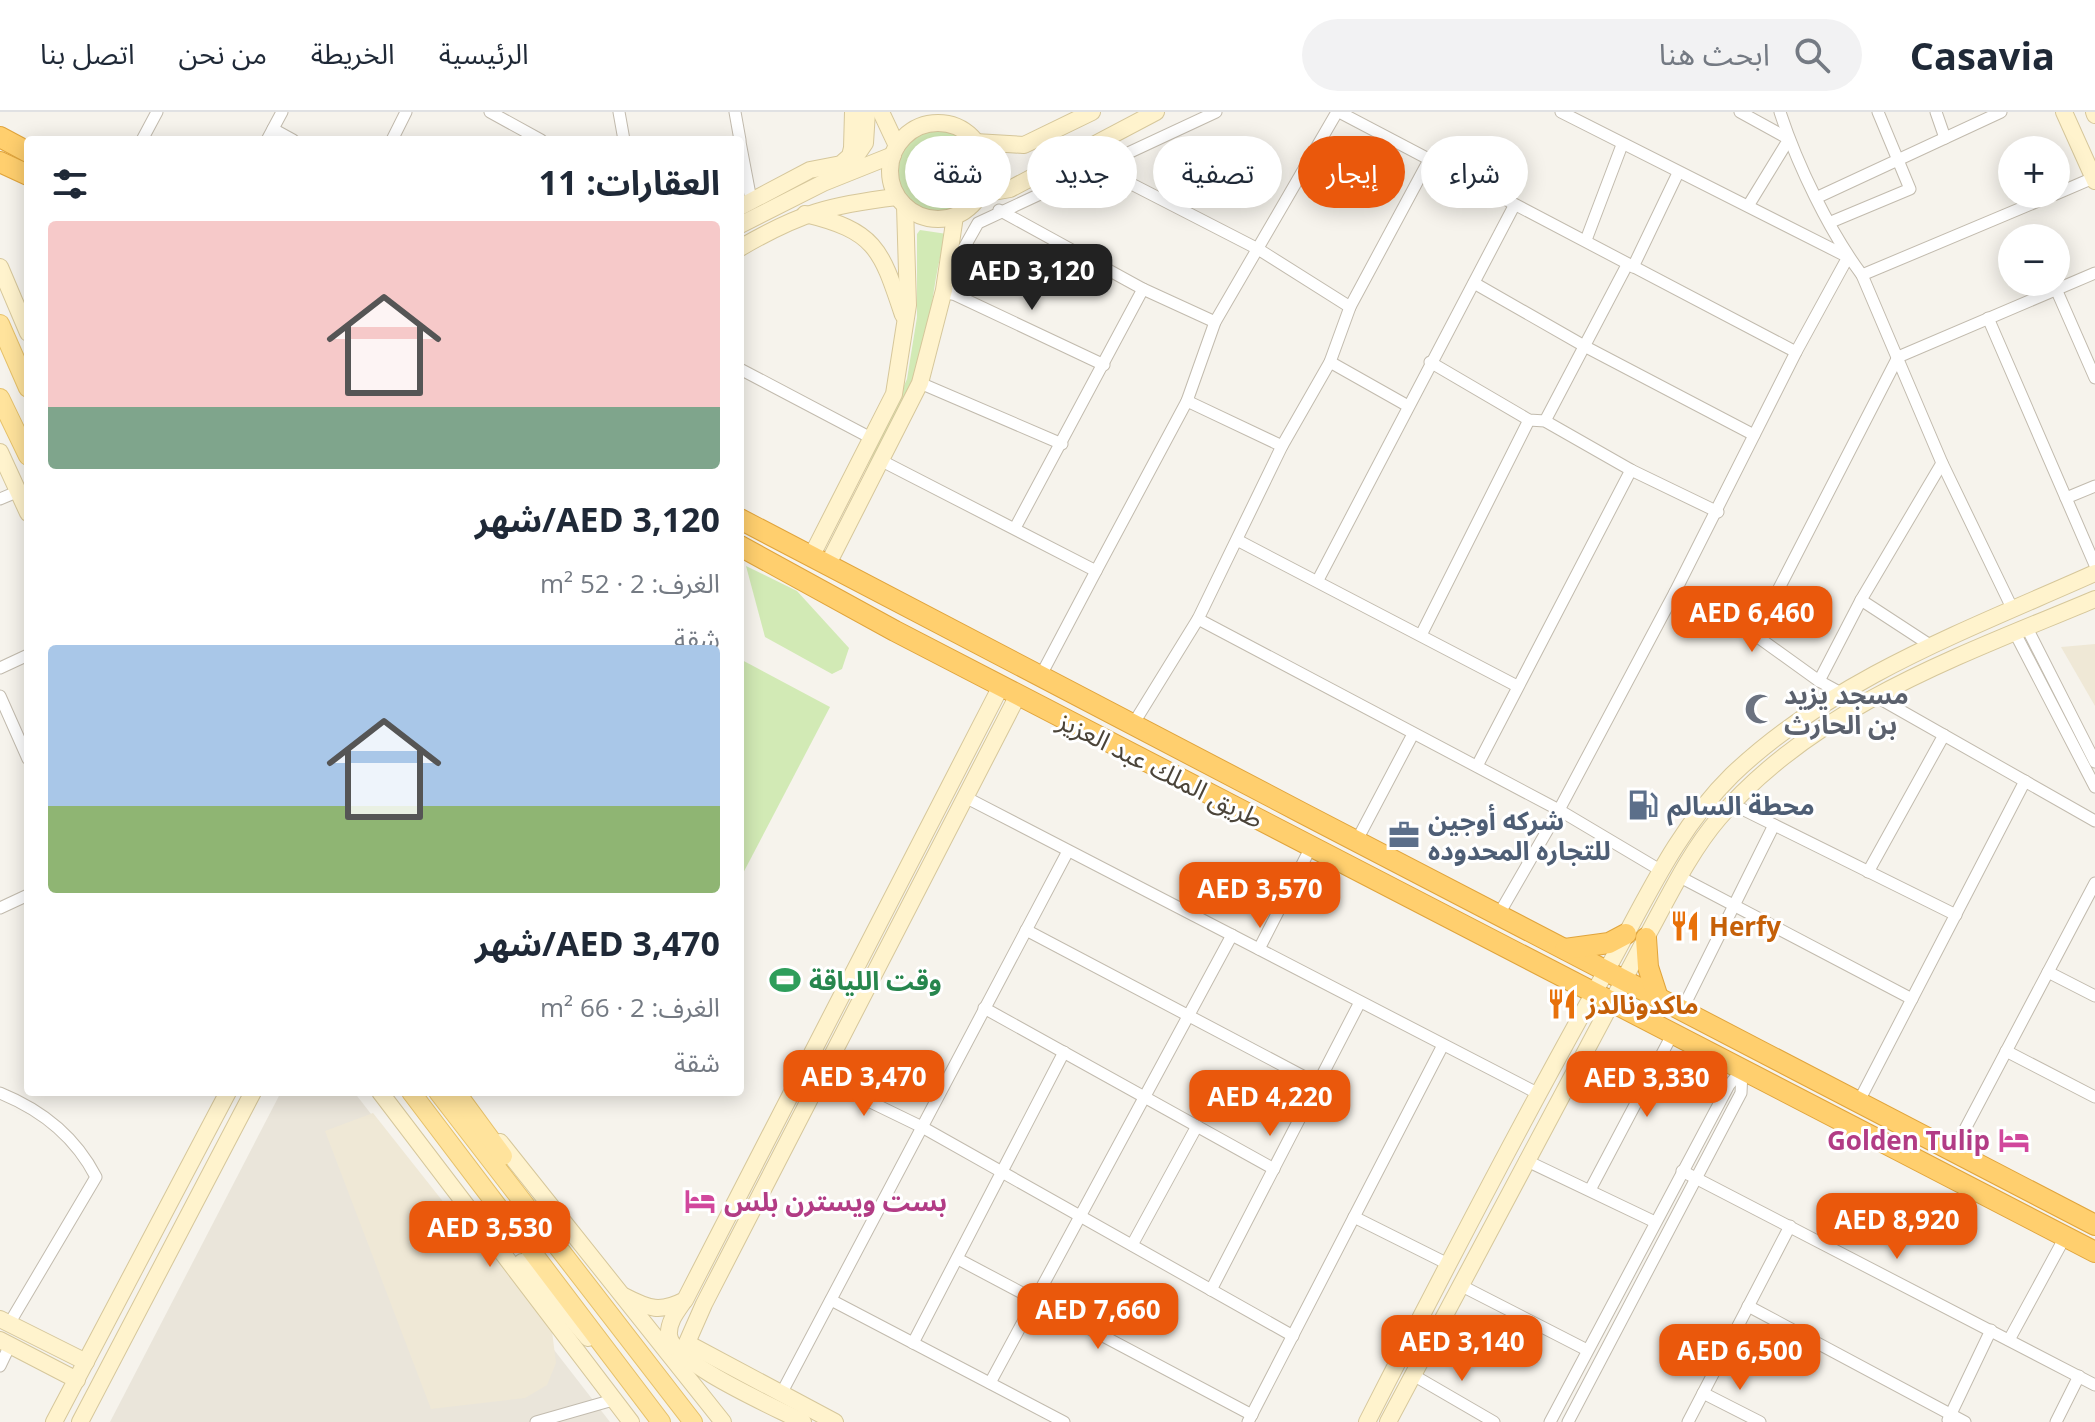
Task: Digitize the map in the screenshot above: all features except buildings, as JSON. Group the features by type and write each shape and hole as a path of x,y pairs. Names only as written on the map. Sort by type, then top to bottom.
{"highway":[{"path":"0,137 24,150"},
{"path":"0,162 24,176"},
{"name":"طريق الملك عبد العزيز","path":"744,521 1355,843 1683,1008 2095,1225"},
{"name":"طريق الملك عبد العزيز","path":"744,548 1010,691 2095,1252"},
{"path":"1564,949 1636,936 1658,998"}],"main road":[{"path":"748,207 841,164 852,148 853,112"},
{"path":"823,183 849,166 865,143 867,112"},
{"path":"819,562 871,438 894,394 906,324 901,201 890,176 895,150 881,112"},
{"path":"929,112 965,136"},
{"path":"1011,144 1024,145 1092,112"},
{"path":"1113,136 1156,112"},
{"path":"2064,112 2094,180"},
{"path":"748,207 823,183 895,150 919,127 947,125"},
{"path":"0,131 24,149"},
{"path":"0,169 24,177"},
{"path":"744,246 803,214 843,204 901,201 928,218 955,216 969,208"},
{"path":"803,214 848,225 865,238 890,275 906,324"},
{"path":"819,562 882,461 920,383 948,292 955,216"},
{"path":"0,267 24,324"},
{"path":"0,324 24,379"},
{"path":"0,398 24,448"},
{"path":"0,452 24,503"},
{"path":"1388,1422 1525,1160 1613,1003 1615,976 1636,936 1660,870 1694,815 1733,775 1803,717 1841,693 2095,573"},
{"path":"1636,936 1719,818 1800,745 1875,696 2095,599"},
{"path":"682,1354 965,797 1010,691"},
{"path":"719,1417 669,1335 672,1319 685,1300 1010,691"},
{"path":"1367,1422 1593,993 1615,976"},
{"path":"54,1422 226,1096"},
{"path":"80,1422 251,1096"},
{"path":"383,1096 631,1422"},
{"path":"414,1096 661,1422"},
{"path":"441,1096 693,1422"},
{"path":"461,1096 614,1306 652,1368"},
{"path":"461,1096 624,1296 682,1354 803,1422"},
{"path":"471,1209 635,1387"},
{"path":"624,1296 647,1308 665,1310 685,1300"},
{"path":"4,1322 86,1362"},
{"path":"5,1342 77,1380"},
{"path":"682,1354 781,1394 835,1422"},
{"path":"719,1417 714,1397 719,1389 733,1385"}],"street":[{"path":"144,136 157,112"},
{"path":"270,135 282,112"},
{"path":"394,136 406,112"},
{"path":"490,112 534,136"},
{"path":"619,112 623,136"},
{"path":"735,112 739,136"},
{"path":"1137,149 1216,112"},
{"path":"1040,677 1187,401 1215,322 1338,112 1421,156"},
{"path":"1561,112 1848,257"},
{"path":"1740,112 1789,139"},
{"path":"1780,112 1789,139 1848,257 1862,275 1942,463 2013,610"},
{"path":"1831,222 1910,189 1878,112"},
{"path":"1936,112 1945,138"},
{"path":"1818,197 2001,112"},
{"path":"1748,206 1789,139"},
{"path":"1586,240 1622,145"},
{"path":"1545,421 1678,173"},
{"path":"744,174 748,207"},
{"path":"1132,726 1198,619 1282,446 1330,362 1350,307 1421,175"},
{"path":"2070,189 2094,180"},
{"path":"1137,185 1258,249 1350,307"},
{"path":"1027,198 978,223 960,255 948,292 1104,365"},
{"path":"1318,580 1513,208"},
{"path":"1518,208 1586,240 1796,352"},
{"path":"1862,275 2022,208"},
{"path":"999,210 1143,289 1215,322"},
{"path":"1499,914 1559,810 1718,512 1796,352 1848,257"},
{"path":"2070,283 2095,273"},
{"path":"1474,283 1586,347 1754,435"},
{"path":"1015,528 1143,289"},
{"path":"1755,635 1898,357 2040,296"},
{"path":"2059,296 2095,378"},
{"path":"1988,318 2095,565"},
{"path":"1330,362 1408,406"},
{"path":"1430,362 1529,420 1545,421 1631,470 1718,512"},
{"path":"744,371 871,438"},
{"path":"920,383 1062,444"},
{"path":"1187,401 1282,446"},
{"path":"1422,633 1529,420"},
{"path":"882,461 1096,571"},
{"path":"1819,681 1861,600 1942,463"},
{"path":"1477,766 1631,470"},
{"path":"2066,498 2095,486"},
{"path":"0,499 19,491"},
{"path":"1237,540 1422,633 1517,686"},
{"path":"1675,592 1755,635 1841,693"},
{"path":"1861,600 1933,647"},
{"path":"1198,619 1559,810 1660,870"},
{"path":"2021,630 2095,762"},
{"path":"2021,630 2095,787"},
{"path":"0,668 24,657"},
{"path":"0,696 24,750"},
{"path":"1875,696 2095,821"},
{"path":"1355,843 1413,734"},
{"path":"1868,872 1944,735"},
{"path":"1859,1101 2025,781"},
{"path":"965,797 1539,1094"},
{"path":"1734,805 1956,915"},
{"path":"1683,1008 1774,825"},
{"path":"1259,949 1311,847"},
{"path":"781,1394 1068,851"},
{"path":"1680,877 1912,999"},
{"path":"1954,1150 2048,972 2091,900 2095,883"},
{"path":"0,908 24,897"},
{"path":"1026,930 1318,1084"},
{"path":"990,1383 1232,935"},
{"path":"2048,972 2095,996"},
{"path":"1211,1290 1360,1002"},
{"path":"984,1008 1274,1169"},
{"path":"1590,1190 1673,1033"},
{"path":"958,1259 1036,1298 1250,1419 1443,1045"},
{"path":"2006,1051 2095,1097"},
{"path":"913,1343 1064,1052"},
{"path":"1550,1422 1682,1171 1729,1085 1742,1070"},
{"path":"1568,1422 1741,1093 1742,1070"},
{"path":"821,1078 922,1127 1293,1336"},
{"path":"0,1093 37,1109 82,1151 96,1177 4,1322"},
{"path":"1132,1245 1197,1126"},
{"path":"1525,1160 1655,1222"},
{"path":"1682,1171 2095,1385"},
{"path":"1354,1217 1448,1264"},
{"path":"1688,1422 1790,1226"},
{"path":"2009,1340 2065,1237"},
{"path":"1460,1285 1587,1350"},
{"path":"831,1300 1064,1422"},
{"path":"1748,1306 1949,1419 1965,1422"},
{"path":"1949,1419 1991,1330"},
{"path":"0,1366 5,1342"},
{"path":"1413,1375 1494,1422"},
{"path":"2056,1422 2079,1376"},
{"path":"1703,1393 1760,1422"},
{"path":"539,1422 613,1400"}],"shaded area":[{"path":"2095,644 2095,706 2061,647"},
{"path":"279,1096 357,1096 610,1422 110,1422"},
{"path":"373,1113 471,1237 482,1234 551,1323 556,1363 547,1385 525,1398 431,1409 325,1131"}],"green space":[{"path":"938,130 959,136 917,136"},
{"path":"905,147 905,195 897,171"},
{"path":"920,208 956,208 938,212"},
{"path":"920,230 947,234 938,265 925,345 904,404 868,473 865,472 907,379 917,317 917,234"},
{"path":"746,566 797,591 849,648 842,669 832,674 765,637"},
{"path":"744,661 830,707 744,871"}],"place":[{"name":"مسجد يزيد بن الحارث","path":"1760,709"},
{"name":"محطة السالم","path":"1643,805"},
{"name":"شركه أوجين للتجاره المحدوده","path":"1404,835"},
{"name":"Herfy","path":"1685,926"},
{"name":"وقت اللياقة","path":"785,980"},
{"name":"ماكدونالدز","path":"1562,1004"},
{"name":"Golden Tulip","path":"2014,1140"},
{"name":"بست ويسترن بلس","path":"700,1201"}]}
